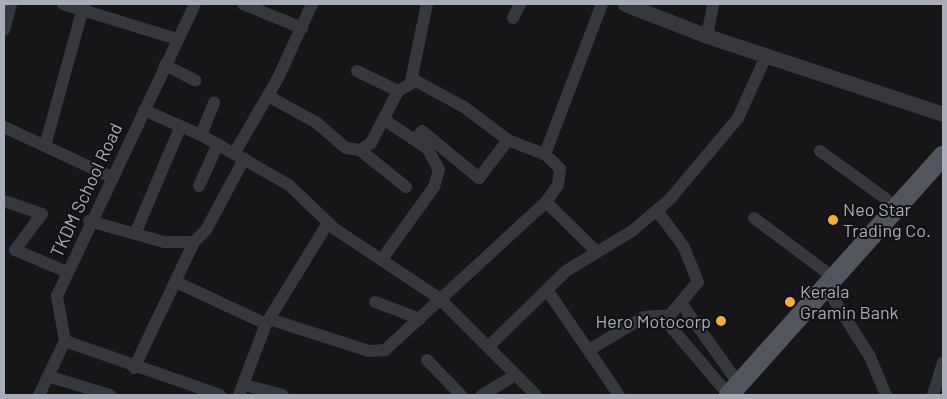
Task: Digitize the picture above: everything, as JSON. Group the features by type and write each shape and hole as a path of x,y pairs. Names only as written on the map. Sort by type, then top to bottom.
{"main road":[{"path":"733,391 943,156"}],"street":[{"path":"4,30 11,4"},
{"path":"62,4 83,7 177,39"},
{"name":"TKDM School Road","path":"65,341 57,296 89,221 195,4"},
{"path":"243,4 302,28"},
{"path":"134,368 194,242 206,230 312,4"},
{"path":"360,150 371,143 398,91 411,81 426,4"},
{"path":"513,18 520,4"},
{"path":"545,154 602,4"},
{"path":"625,4 707,36 767,54 943,114"},
{"path":"707,36 713,4"},
{"path":"45,146 83,7"},
{"path":"490,346 547,290 597,252 658,212 738,118 767,54"},
{"path":"164,65 195,80"},
{"path":"357,71 398,91"},
{"path":"176,282 268,322 378,352 392,346 440,298 546,202 558,185 560,169 545,154 508,140 464,107 411,81"},
{"path":"268,96 317,123 346,148 360,150 406,187"},
{"path":"201,135 214,102"},
{"path":"144,110 180,128 201,135 289,185 328,223 440,298 490,346 515,375 536,395"},
{"path":"382,260 438,177 434,159 415,140 383,119"},
{"path":"4,127 111,177"},
{"path":"134,234 180,128"},
{"path":"415,140 422,131 479,178 508,140"},
{"path":"199,186 218,144"},
{"path":"820,151 897,207"},
{"path":"4,201 42,214 15,250 67,272"},
{"path":"546,202 597,252"},
{"path":"658,212 698,275 693,292 664,318"},
{"path":"754,218 829,282 870,357 886,395"},
{"path":"89,221 178,244 194,242"},
{"path":"284,395 242,390 268,322 328,223"},
{"path":"547,290 619,395"},
{"path":"375,302 420,319"},
{"path":"681,303 733,391"},
{"path":"589,350 644,317 664,318 733,391"},
{"path":"39,395 51,376 65,341 134,368 220,395"},
{"path":"427,360 461,395"},
{"path":"933,395 943,363"},
{"path":"482,395 515,375"},
{"path":"51,376 110,395"}],"place":[{"name":"Neo Star Trading Co.","path":"833,220"},
{"name":"Kerala Gramin Bank","path":"790,302"},
{"name":"Hero Motocorp","path":"721,321"}]}
